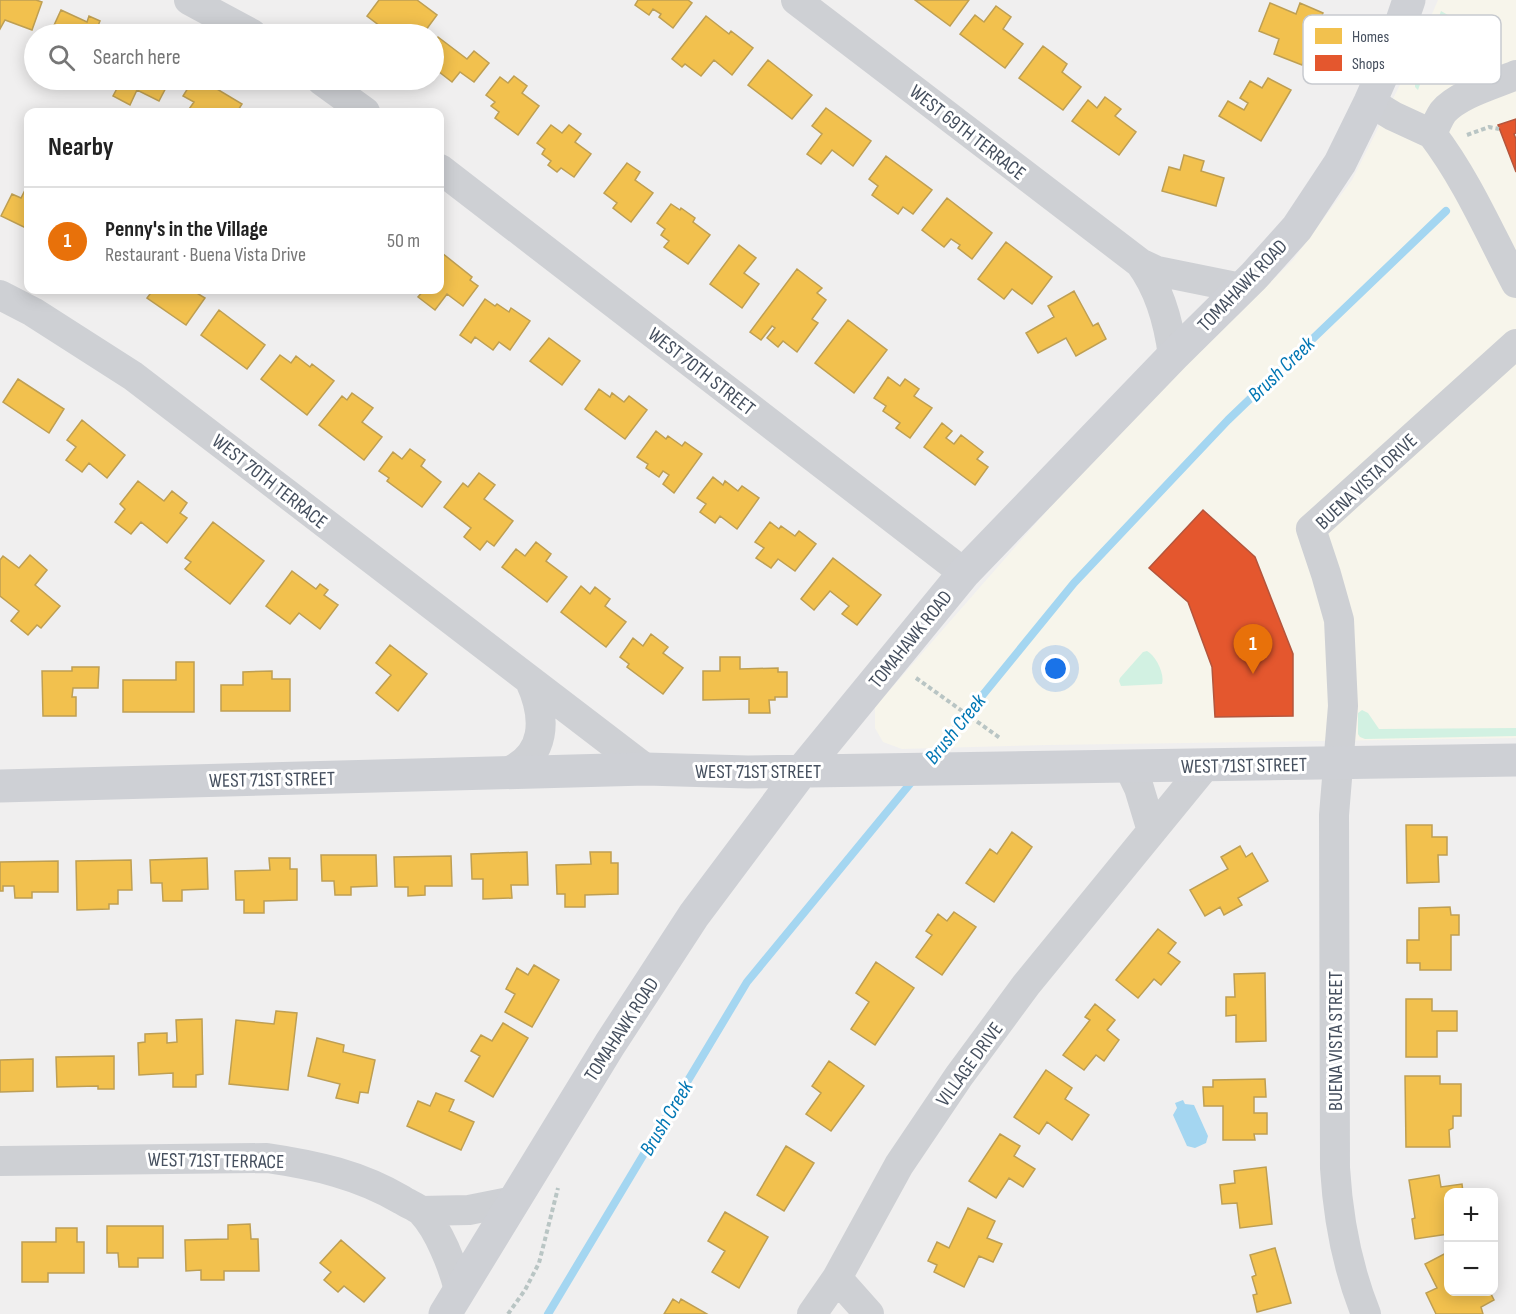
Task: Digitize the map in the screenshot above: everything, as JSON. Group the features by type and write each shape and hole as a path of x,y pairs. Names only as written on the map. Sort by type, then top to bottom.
{"street":[{"path":"189,0 233,24"},
{"name":"WEST 69TH TERRACE","path":"796,0 1140,263 1157,271 1241,288"},
{"name":"TOMAHAWK ROAD","path":"1404,15 1410,0"},
{"path":"1501,81 1516,75"},
{"name":"TOMAHAWK ROAD","path":"452,1302 610,1044 694,915 801,772 964,573 1297,228 1340,163 1377,84"},
{"path":"1494,84 1454,102 1444,112 1445,136 1449,155 1464,179 1516,283"},
{"path":"335,90 360,108"},
{"path":"1370,102 1393,116 1445,136"},
{"name":"WEST 70TH STREET","path":"444,173 964,573"},
{"name":"WEST 69TH TERRACE","path":"1140,263 1147,272 1161,302 1171,338 1173,356"},
{"name":"WEST 70TH TERRACE","path":"0,295 33,312 133,376 646,769"},
{"name":"BUENA VISTA DRIVE","path":"1338,764 1343,706 1339,620 1311,529 1516,344"},
{"path":"505,773 528,760 537,745 541,717 538,698 530,681"},
{"name":"WEST 71ST STREET","path":"0,786 646,769 801,772 1516,760"},
{"name":"BUENA VISTA STREET","path":"1338,764 1334,815 1335,1168 1338,1212 1356,1288 1366,1314"},
{"name":"VILLAGE DRIVE","path":"812,1314 837,1278 899,1165 959,1076 1026,985 1205,766"},
{"path":"1129,767 1139,788 1152,831"},
{"name":"WEST 71ST TERRACE","path":"0,1161 267,1158 303,1163 377,1185 421,1211 454,1267 452,1302"},
{"path":"421,1211 469,1210 514,1201"},
{"path":"837,1278 869,1314"}],"path":[{"path":"1445,136 1489,127 1500,129"},
{"path":"910,674 991,732"},
{"path":"508,1314 525,1290 539,1263 558,1186"}],"shaded area":[{"path":"1438,0 1516,0 1516,738 902,749 883,742 875,728 875,707 1093,458 1293,260 1352,180 1400,84 1501,84 1501,15 1432,15"}],"green space":[{"path":"1147,651 1159,666 1162,684 1121,686 1120,678 1143,652"},
{"path":"1362,710 1368,713 1379,729 1516,728 1516,736 1365,739 1358,734 1358,713"}],"water":[{"path":"1183,1100 1185,1104 1194,1105 1208,1136 1206,1143 1195,1148 1187,1146 1173,1115 1177,1108 1175,1103"}],"building: Homes":[{"path":"0,0 42,2 34,24 24,24 24,27 5,20 0,29"},
{"path":"379,0 417,0 437,15 430,24 377,24 367,16"},
{"path":"638,0 688,0 692,3 673,28 659,17 661,14 653,9 649,15 635,5"},
{"path":"915,0 969,0 950,26"},
{"path":"1270,3 1296,14 1300,3 1323,13 1322,15 1303,15 1302,65 1274,54 1279,39 1259,31"},
{"path":"996,6 1011,17 1003,29 1023,44 1005,68 960,34 975,15 984,22"},
{"path":"61,10 87,22 89,16 100,21 99,24 55,24"},
{"path":"706,16 729,34 731,31 753,48 732,75 714,60 701,76 685,64 682,67 672,59"},
{"path":"444,42 467,59 474,51 489,63 474,82 460,72 452,82 444,76"},
{"path":"1043,46 1067,64 1062,72 1081,87 1063,110 1019,78"},
{"path":"768,60 812,95 792,119 748,85"},
{"path":"514,76 527,86 522,93 539,106 518,135 495,118 499,112 491,106 495,102 486,95 500,77 508,83"},
{"path":"1268,78 1291,90 1261,141 1219,116 1228,101 1244,110 1248,103 1240,98 1250,81 1262,88"},
{"path":"116,90 137,90 130,105 113,96"},
{"path":"137,90 165,90 159,101"},
{"path":"187,90 219,90 242,104 240,108 190,108 194,102 183,96"},
{"path":"1105,97 1121,109 1115,116 1136,132 1119,155 1072,121 1088,100 1097,108"},
{"path":"826,108 871,141 853,166 832,150 821,164 807,154 822,134 812,126"},
{"path":"551,125 562,133 569,125 581,134 575,142 591,154 574,177 561,168 557,172 548,165 551,161 542,154 545,149 537,143"},
{"path":"1184,155 1204,161 1201,171 1224,178 1216,206 1162,191 1169,167 1180,170"},
{"path":"886,156 932,190 913,214 903,207 898,214 872,195 878,186 869,179"},
{"path":"627,163 640,172 635,180 653,193 631,222 613,208 617,203 604,193"},
{"path":"24,192 24,227 1,216 12,194 21,198"},
{"path":"947,198 992,233 972,259 958,248 960,245 951,239 944,247 922,230"},
{"path":"671,204 695,218 693,222 710,235 688,264 664,247 669,241 661,235 665,229 657,223"},
{"path":"1006,242 1052,277 1032,304 1012,289 1004,299 978,279"},
{"path":"739,245 756,258 744,273 759,284 742,308 710,284"},
{"path":"444,255 472,277 470,280 478,286 463,306 447,294 435,310 418,297 421,294 444,294"},
{"path":"797,269 822,288 817,293 826,300 812,319 818,323 797,352 783,341 778,347 767,338 775,328 772,326 761,340 750,332"},
{"path":"1074,291 1093,326 1098,323 1106,339 1076,356 1066,338 1038,353 1026,333 1054,317 1048,306"},
{"path":"150,294 198,294 205,298 186,325 147,298"},
{"path":"485,299 509,312 511,308 530,321 510,350 499,342 493,350 475,337 471,343 460,335"},
{"path":"219,310 265,345 247,369 201,335"},
{"path":"848,320 887,350 854,393 815,363"},
{"path":"549,338 580,361 562,385 530,361"},
{"path":"280,355 291,363 296,356 310,367 312,364 334,381 307,415 261,379"},
{"path":"888,377 900,386 905,379 919,389 914,396 932,408 910,438 896,428 900,423 883,411 886,406 874,398"},
{"path":"18,379 64,409 49,433 3,402"},
{"path":"599,389 610,397 612,393 624,402 629,396 647,410 625,439 585,409"},
{"path":"352,393 373,408 362,422 382,437 364,460 319,425 342,396 347,400"},
{"path":"82,420 125,455 107,478 89,463 82,472 66,460 76,447 67,440"},
{"path":"942,423 952,431 946,438 954,444 961,435 983,452 977,459 988,467 975,485 924,447"},
{"path":"656,431 666,439 668,436 682,446 685,442 702,454 674,493 663,484 669,475 663,471 659,477 646,468 648,464 637,457"},
{"path":"410,449 425,460 421,466 441,482 422,507 387,481 389,478 379,471 393,452 402,459"},
{"path":"479,473 495,485 484,499 513,521 494,546 487,541 480,550 464,537 471,528 444,507 463,483 468,487"},
{"path":"713,477 723,485 725,481 738,491 742,486 759,498 737,529 720,516 715,523 700,512 706,504 697,498"},
{"path":"138,481 164,501 172,491 187,503 180,513 187,518 167,543 141,522 131,534 115,522 125,509 120,504"},
{"path":"213,522 264,561 230,604 185,569 191,562 185,558"},
{"path":"770,522 779,529 781,526 795,536 799,531 816,544 795,571 778,559 771,568 756,558 764,548 755,542"},
{"path":"536,542 551,554 546,561 567,577 547,602 502,567 516,549 525,556"},
{"path":"30,555 47,570 35,585 60,606 41,628 37,625 28,635 11,621 19,611 0,596 0,560 3,556 19,568"},
{"path":"833,558 881,595 857,625 842,614 849,606 830,591 814,610 801,599"},
{"path":"292,571 316,589 320,584 328,590 324,595 338,605 320,629 299,613 290,624 266,606"},
{"path":"581,586 590,594 595,587 610,599 605,606 626,622 606,647 561,612"},
{"path":"651,634 668,647 663,653 683,668 663,694 627,667 629,664 620,657 633,638 643,646"},
{"path":"390,645 427,674 398,711 376,693 391,675 376,663"},
{"path":"720,657 740,657 740,669 778,668 778,672 787,672 787,697 775,697 775,700 769,700 770,713 749,713 749,699 703,700 703,671 720,671"},
{"path":"176,662 194,662 194,712 123,712 123,680 176,680"},
{"path":"72,667 99,667 98,688 73,688 72,697 76,697 76,716 43,716 42,671 72,671"},
{"path":"272,671 272,679 290,679 290,711 221,711 221,685 243,685 243,672"},
{"path":"1406,825 1432,825 1432,837 1447,837 1447,855 1438,855 1439,882 1407,883"},
{"path":"1012,832 1032,847 994,902 966,883 990,849 997,854"},
{"path":"1240,846 1246,857 1252,853 1268,881 1238,898 1242,905 1224,915 1220,907 1205,916 1190,890 1228,869 1221,857"},
{"path":"527,852 528,885 511,885 512,898 483,899 483,879 472,879 471,854"},
{"path":"590,852 611,852 611,863 618,863 618,894 585,895 585,907 565,907 565,894 557,894 556,865 591,864"},
{"path":"321,855 376,855 377,886 351,887 351,895 335,895 334,881 322,881"},
{"path":"451,856 452,886 425,886 425,895 408,896 408,887 395,887 394,857"},
{"path":"207,858 208,889 182,890 182,901 163,901 162,883 151,883 150,860"},
{"path":"269,858 290,858 290,869 297,869 297,900 264,901 264,913 244,913 244,900 236,900 235,871 270,870"},
{"path":"131,860 132,890 118,890 118,904 109,904 109,909 77,910 76,861"},
{"path":"58,861 58,892 32,892 32,898 15,898 14,886 3,886 3,891 0,891 0,862"},
{"path":"1450,907 1451,915 1459,915 1459,935 1451,935 1451,970 1420,970 1420,963 1407,963 1407,940 1419,940 1419,908"},
{"path":"954,912 976,927 942,975 916,957 932,935 926,931 938,914 947,921"},
{"path":"1158,929 1176,943 1168,953 1180,962 1161,985 1154,979 1138,998 1116,980"},
{"path":"876,962 914,988 875,1045 851,1029 869,1002 856,993"},
{"path":"534,965 559,980 532,1027 505,1012 515,994 506,989 517,968 528,975"},
{"path":"1265,973 1266,1041 1236,1042 1236,1015 1226,1016 1226,997 1235,997 1234,974"},
{"path":"1406,999 1432,999 1432,1011 1457,1011 1457,1031 1437,1031 1437,1057 1406,1057"},
{"path":"1095,1004 1115,1020 1107,1030 1119,1040 1104,1061 1096,1055 1084,1070 1063,1055 1090,1020 1085,1017"},
{"path":"276,1011 297,1013 288,1090 229,1084 236,1020 274,1024"},
{"path":"202,1019 203,1074 196,1075 196,1087 173,1087 173,1073 139,1075 138,1043 145,1042 145,1034 167,1033 167,1043 177,1042 176,1020"},
{"path":"503,1023 528,1038 493,1097 465,1081 480,1056 471,1051 481,1035 492,1041"},
{"path":"317,1038 344,1045 343,1052 375,1060 368,1093 360,1092 358,1103 336,1098 340,1084 308,1076"},
{"path":"114,1056 114,1089 98,1089 98,1086 57,1087 56,1057"},
{"path":"33,1059 33,1091 0,1092 0,1060"},
{"path":"829,1061 864,1086 831,1131 806,1114 821,1093 812,1086"},
{"path":"1046,1070 1072,1088 1065,1099 1089,1115 1072,1140 1047,1122 1039,1134 1014,1117"},
{"path":"1405,1076 1440,1076 1440,1084 1461,1084 1461,1116 1453,1116 1453,1128 1449,1130 1450,1147 1406,1147"},
{"path":"1265,1079 1266,1097 1254,1097 1254,1113 1267,1113 1267,1134 1254,1134 1255,1140 1223,1140 1223,1106 1204,1106 1203,1087 1213,1087 1213,1080"},
{"path":"436,1093 454,1100 449,1111 474,1122 461,1150 407,1126 418,1101 430,1106"},
{"path":"1000,1134 1020,1146 1014,1156 1035,1169 1023,1187 1009,1178 996,1198 969,1181"},
{"path":"786,1146 814,1163 784,1211 757,1195"},
{"path":"1266,1167 1272,1224 1240,1228 1237,1203 1222,1204 1220,1185 1235,1183 1234,1171"},
{"path":"1439,1175 1441,1187 1462,1184 1462,1188 1444,1188 1444,1235 1415,1239 1412,1219 1415,1218 1409,1180"},
{"path":"968,1208 995,1221 987,1238 1002,1244 993,1262 979,1256 964,1287 934,1272 937,1265 928,1261 937,1242 949,1248"},
{"path":"725,1212 768,1237 739,1288 712,1272 725,1251 708,1241"},
{"path":"250,1224 251,1239 258,1239 259,1271 224,1271 224,1280 201,1280 201,1270 186,1271 185,1240 228,1239 228,1225"},
{"path":"107,1226 163,1226 163,1258 138,1258 138,1267 119,1267 118,1253 107,1253"},
{"path":"56,1228 77,1228 77,1242 84,1242 84,1273 48,1273 48,1282 22,1282 22,1242 56,1242"},
{"path":"341,1240 385,1278 364,1302 344,1286 338,1292 324,1280 331,1272 320,1263"},
{"path":"1275,1248 1291,1303 1257,1312 1253,1295 1257,1294 1252,1277 1256,1275 1250,1255"},
{"path":"1444,1254 1444,1296 1492,1296 1494,1300 1481,1307 1483,1314 1436,1314 1426,1293 1437,1288 1425,1264"},
{"path":"673,1299 679,1303 681,1299 707,1314 664,1314"}],"building: Shops":[{"path":"1516,119 1516,133 1514,134 1516,172 1498,125"},
{"path":"1203,510 1255,557 1293,654 1293,716 1215,717 1212,667 1188,602 1149,568"}],"waterway":[{"name":"Brush Creek","path":"929,761 1074,583 1228,420 1446,211"},
{"name":"Brush Creek","path":"548,1314 747,982 914,779"}],"place":[{"name":"Penny's in the Village","path":"1253,674"}]}
